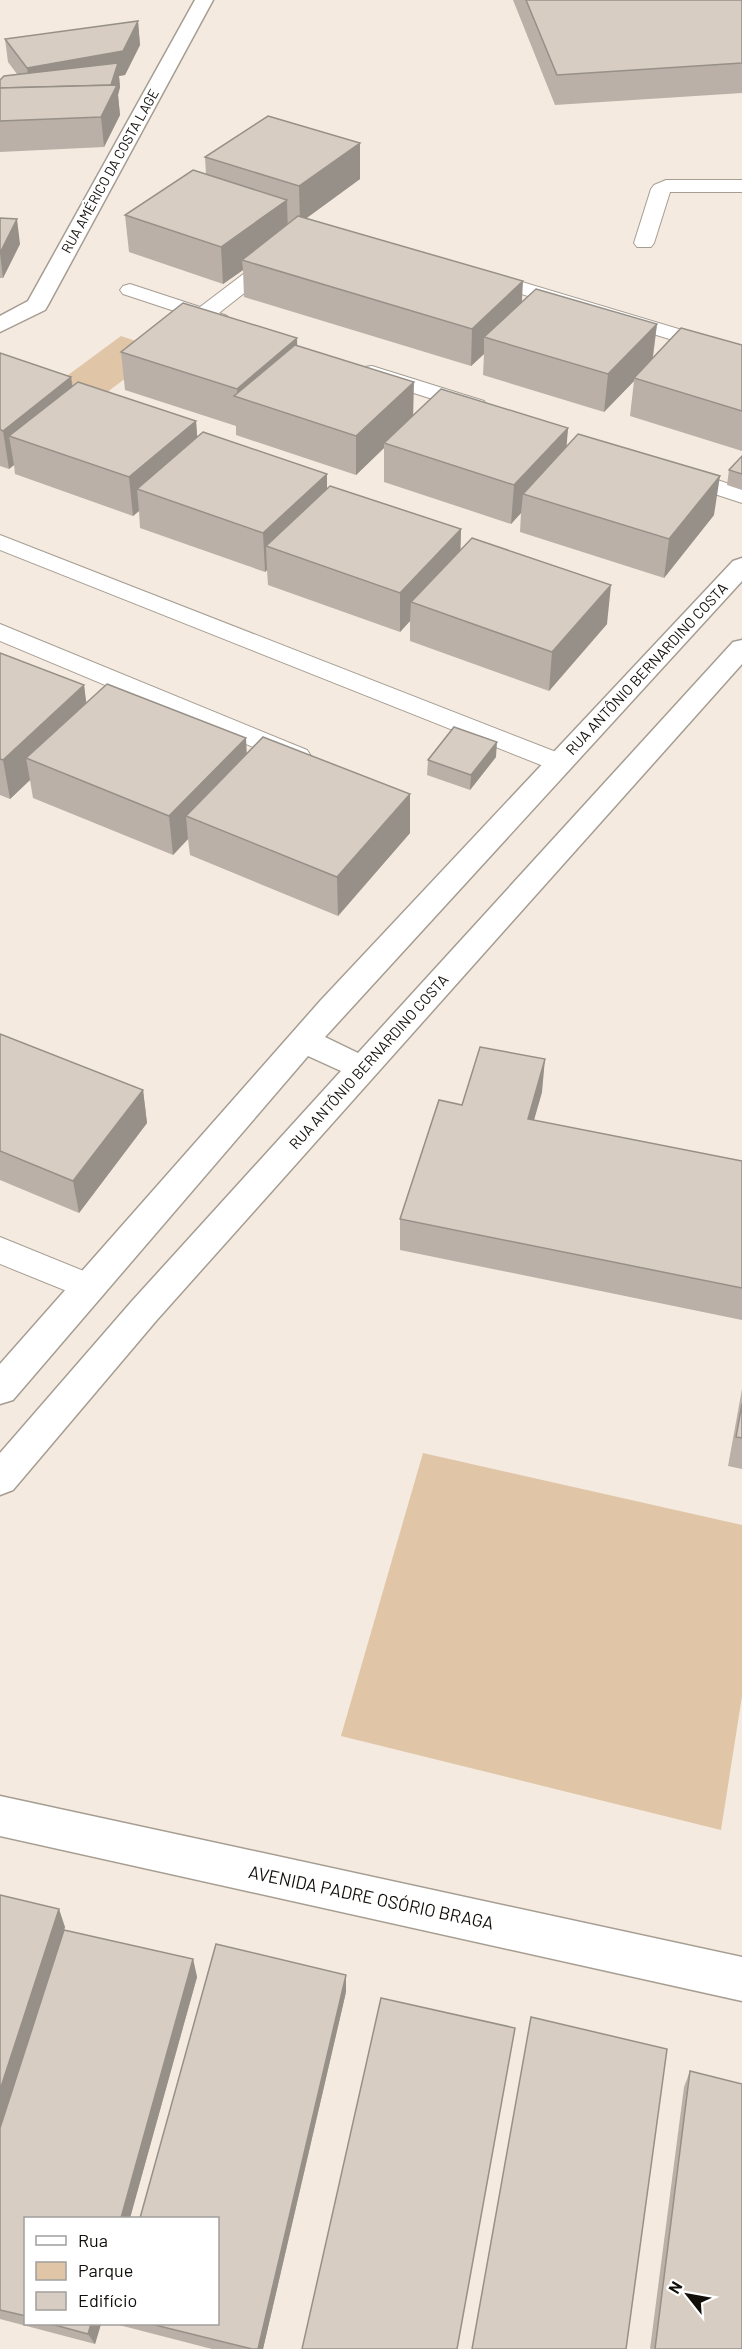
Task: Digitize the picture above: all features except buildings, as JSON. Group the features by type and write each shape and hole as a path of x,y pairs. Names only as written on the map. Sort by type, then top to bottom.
{"street":[{"name":"RUA AMÉRICO DA COSTA LAGE","path":"0,326 37,304 204,0"},
{"name":"RUA ANTÔNIO BERNARDINO COSTA","path":"0,1389 332,1008 742,566"},
{"name":"RUA ANTÔNIO BERNARDINO COSTA","path":"0,1479 144,1311 742,648"},
{"path":"304,1041 363,1068"},
{"name":"AVENIDA PADRE OSÓRIO BRAGA","path":"0,1816 742,1979"}],"lane":[{"path":"644,243 661,189 666,186 742,186"},
{"path":"204,315 292,247"},
{"path":"467,272 742,355"},
{"path":"130,290 237,326"},
{"path":"348,363 493,412"},
{"path":"660,469 742,496"},
{"path":"0,542 560,763"},
{"path":"0,632 316,763"},
{"path":"0,1250 89,1287"}],"green space":[{"path":"121,336 163,350 102,396 60,381"},
{"path":"423,1453 742,1525 742,1696 721,1830 341,1736"}]}
